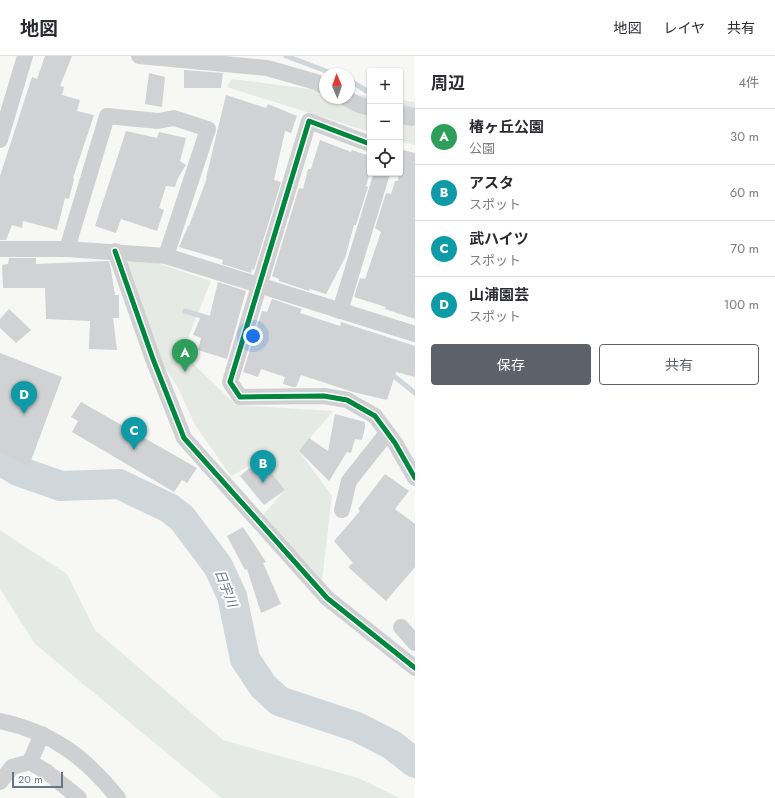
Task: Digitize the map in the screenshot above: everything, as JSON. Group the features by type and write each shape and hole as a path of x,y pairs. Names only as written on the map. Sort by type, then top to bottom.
{"street":[{"path":"0,140 26,56"},
{"path":"139,56 268,62 319,84"},
{"path":"355,103 367,107"},
{"path":"66,249 106,116 158,121 174,118 208,129 166,256"},
{"path":"403,117 415,118"},
{"path":"367,143 309,121 230,382 240,398 324,396 346,400 375,416 387,432 415,478"},
{"path":"340,311 381,176"},
{"path":"0,249 116,251 166,256 415,334"},
{"path":"116,251 153,359 184,438 327,598 415,668"},
{"path":"342,510 349,481 387,432"},
{"path":"402,627 415,642"},
{"path":"0,721 23,726 57,742 83,759 118,798"},
{"path":"30,762 42,734"},
{"path":"0,782 12,767 30,762 47,772 79,798"}],"shaded area":[{"path":"232,79 319,90 319,104 355,104 355,95 367,96 367,131 227,87"},
{"path":"403,100 415,102 415,145 403,142"},
{"path":"124,261 157,263 211,281 182,353 236,405 333,411 299,451 332,496 322,580 263,515 285,490 260,460 231,476 195,425 177,386 159,358"},
{"path":"0,530 67,574 95,630 223,740 358,778 400,798 221,798 35,644 0,589"}],"building":[{"path":"45,56 72,56 60,86 64,87 62,95 80,100 77,111 94,115 73,178 69,199 65,198 57,230 23,221 22,228 12,225 6,240 0,240 0,176 32,77 37,79"},
{"path":"184,70 223,73 221,88 184,88"},
{"path":"149,73 165,77 162,107 145,104"},
{"path":"226,95 266,108 268,104 297,116 291,133 285,131 274,180 281,182 254,270 252,269 251,273 222,264 223,260 179,247 189,226 207,178"},
{"path":"126,131 157,138 159,132 186,138 180,161 186,165 178,178 175,187 166,186 159,208 164,210 157,231 121,219 116,233 95,226"},
{"path":"320,140 351,152 352,150 367,155 367,176 369,176 366,186 368,187 356,225 354,225 345,258 326,294 310,289 309,291 279,281 279,279 272,276 299,188 303,189 308,169 311,169"},
{"path":"403,150 415,153 415,319 385,309 386,307 354,297 360,278 365,279 381,232 375,228 386,193 391,194 395,181 398,181 399,176 403,176"},
{"path":"9,258 36,258 36,264 109,261 115,295 119,295 119,318 113,318 117,350 89,349 90,321 46,319 45,288 3,288 2,265 8,264"},
{"path":"218,282 246,291 227,359 198,350 201,338 193,335 201,316 209,319"},
{"path":"272,299 302,309 300,313 340,326 341,322 415,346 415,377 396,372 387,400 353,392 301,375 296,387 293,387 283,384 285,377 261,369 258,377 243,372 262,311 267,312"},
{"path":"9,309 31,330 16,343 0,328 0,319"},
{"path":"0,353 62,377 29,466 0,452"},
{"path":"81,402 197,468 187,483 182,480 174,492 72,432 78,421 71,417"},
{"path":"335,414 365,422 365,427 362,440 355,439 351,453 347,452 329,481 299,451 309,438 328,451"},
{"path":"260,459 285,490 264,505 240,476"},
{"path":"385,474 409,491 395,509 415,524 415,567 386,601 348,567 353,563 334,541 360,511 358,509"},
{"path":"243,527 266,562 263,563 281,604 261,613 247,569 245,570 227,536"}],"waterway":[{"name":"日宇川","path":"286,56 319,68"},
{"name":"日宇川","path":"355,84 367,91"},
{"name":"日宇川","path":"403,108 415,110"},
{"path":"185,311 215,320"},
{"path":"389,372 415,393"},
{"name":"日宇川","path":"0,460 18,471 61,486 119,484 169,508 182,518 218,566 232,596 245,659 263,686 279,701 357,727 392,745 415,763"}],"cycle path":[{"path":"367,143 309,121 230,382 240,397 324,396 347,400 375,416 395,443 415,478"},
{"path":"115,251 153,359 184,438 327,598 415,668"}],"place":[{"name":"椿ヶ丘公園","path":"185,372"},
{"name":"山浦園芸","path":"24,414"},
{"name":"武ハイツ","path":"134,450"},
{"name":"アスタ","path":"263,483"}]}
